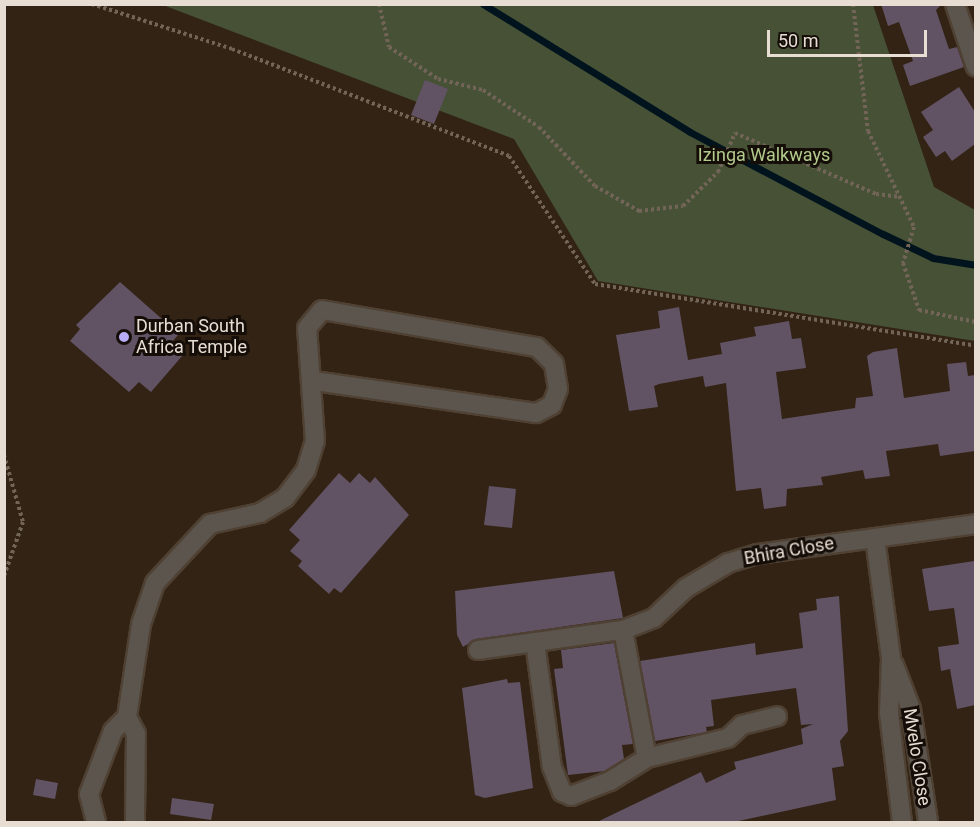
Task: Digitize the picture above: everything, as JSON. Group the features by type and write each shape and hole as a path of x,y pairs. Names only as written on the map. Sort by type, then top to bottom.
{"street":[{"path":"955,4 975,67"},
{"path":"96,822 89,794 113,731 127,717 141,624 155,583 181,549 210,524 260,513 285,498 306,470 315,441 315,381 307,328 322,310 343,310 537,347 554,364 558,389 552,405 537,413 315,381"},
{"name":"Bhira Close","path":"478,650 623,630 654,618 686,588 728,563 975,524"},
{"name":"Mvelo Close","path":"875,538 891,658 889,713 902,822"},
{"path":"623,630 647,758"},
{"path":"535,642 552,767 562,792 585,792 647,758 728,738 742,725 777,716"},
{"name":"Mvelo Close","path":"891,658 911,709 928,822"},
{"path":"127,717 136,734 135,822"}],"path":[{"path":"92,4 232,49 509,156 595,284 975,346"},
{"path":"379,4 389,47 438,80 483,90 539,127 595,186 639,212 683,206 722,164 735,133 876,194 899,197"},
{"path":"853,4 868,131 899,197 912,232 904,260 919,310 975,322"},
{"path":"4,455 23,522 4,576"}],"green space":[{"name":"Izinga Walkways","path":"163,5 873,5 934,187 975,210 975,341 598,281 514,139"}],"building":[{"path":"881,4 942,4 936,10 949,49 957,47 964,67 910,86 903,65 913,61 899,22 888,26"},
{"path":"425,80 448,89 434,124 411,115"},
{"path":"959,87 975,112 975,144 952,161 945,151 936,157 923,137 933,130 921,112"},
{"name":"Durban South Africa Temple","path":"120,282 179,334 170,344 183,355 151,392 139,382 129,392 70,341 80,329 76,325"},
{"path":"679,307 688,360 722,354 720,343 756,336 754,327 789,321 792,339 801,338 806,368 776,372 782,419 855,408 856,398 873,396 867,356 873,352 897,348 904,398 950,391 947,364 966,362 968,376 975,375 975,451 940,456 938,444 886,451 890,476 865,479 863,470 821,477 823,485 787,489 786,506 764,509 761,488 736,491 726,383 705,387 703,376 659,384 654,386 658,407 629,411 616,335 660,328 658,311"},
{"path":"339,473 350,483 359,473 370,483 375,477 409,515 341,593 334,588 329,594 298,566 302,561 290,551 300,540 289,530"},
{"path":"489,486 516,489 512,528 484,525"},
{"path":"974,561 975,705 957,709 950,669 941,671 938,647 959,644 954,608 929,611 922,569"},
{"path":"614,571 623,618 476,639 463,647 457,635 455,591"},
{"path":"839,596 848,731 840,741 844,766 832,768 836,800 734,822 597,822 701,772 706,783 736,769 734,762 803,744 801,729 813,724 801,725 796,688 711,700 714,726 706,727 707,732 655,741 640,661 755,643 756,655 803,648 799,613 817,610 816,599"},
{"path":"614,643 633,744 622,745 624,759 605,771 568,775 554,669 563,668 561,650"},
{"path":"507,679 508,683 520,682 533,788 485,798 475,795 462,688"},
{"path":"36,779 58,783 55,799 33,795"},
{"path":"172,798 214,804 211,820 170,814"}],"waterway":[{"path":"483,4 690,132 933,258 976,265"}],"place":[{"name":"Durban South Africa Temple","path":"124,337"}]}
